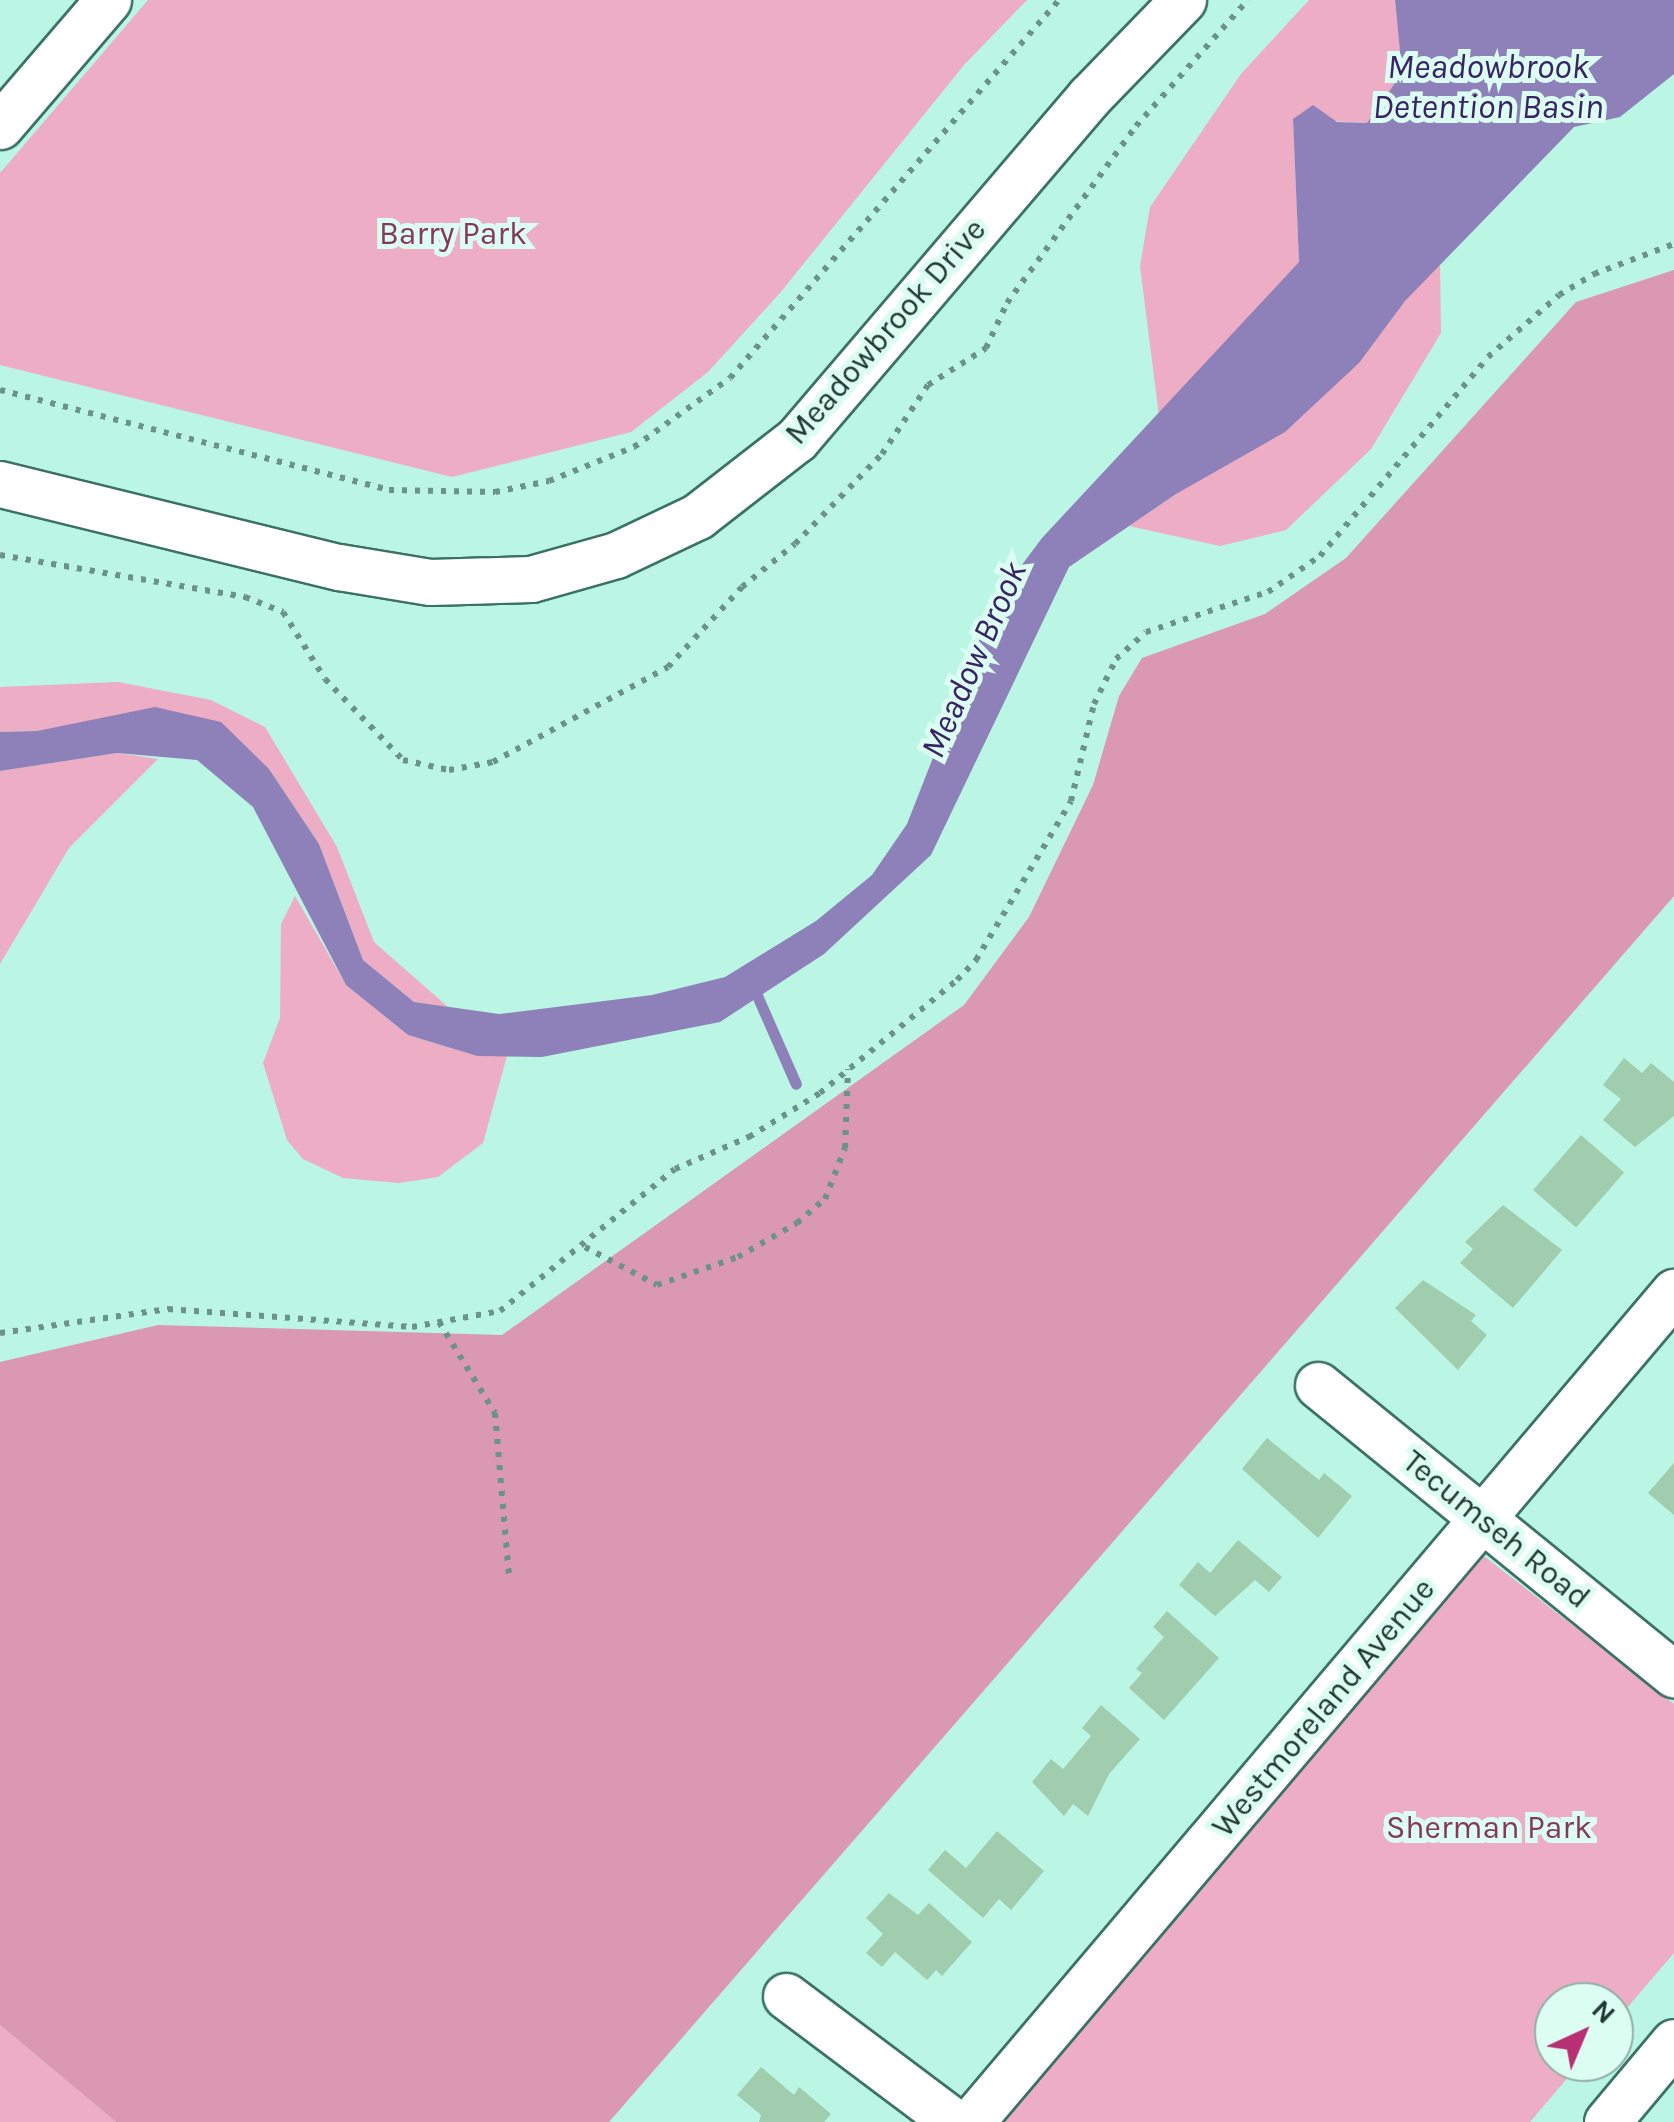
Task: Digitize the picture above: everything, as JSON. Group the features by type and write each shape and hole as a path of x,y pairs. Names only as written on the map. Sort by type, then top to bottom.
{"street":[{"path":"0,126 108,0"},
{"name":"Meadowbrook Drive","path":"0,484 338,567 430,582 530,579 616,556 698,516 797,439 1089,98 1184,0"},
{"name":"Westmoreland Avenue","path":"972,2122 1674,1292"},
{"name":"Tecumseh Road","path":"1318,1386 1674,1674"},
{"path":"786,1996 954,2122"},
{"path":"1606,2122 1674,2042"}],"path":[{"path":"0,390 390,490 495,492 549,481 634,447 730,378 1059,0"},
{"path":"0,1333 168,1309 412,1327 500,1310 585,1247 676,1169 749,1136 848,1068 976,960 1072,800 1094,704 1116,660 1146,632 1268,592 1320,556 1488,357 1560,295 1594,274 1674,244"},
{"path":"585,1247 658,1285 738,1257 797,1223 824,1199 845,1148 848,1068"},
{"path":"439,1322 495,1413 510,1578"}],"green space":[{"name":"Barry Park","path":"148,0 1027,0 964,65 780,293 708,372 631,432 452,477 0,365 0,173"},
{"path":"1309,0 1395,0 1402,73 1367,123 1293,119 1299,262 1159,416 1140,266 1150,207 1241,74"},
{"path":"1440,264 1441,333 1371,449 1286,530 1220,546 1129,526 1176,494"},
{"path":"118,682 211,700 265,727 337,847 374,942 448,1007 414,1002 363,960 319,844 269,769 37,731 0,732 0,687"},
{"path":"117,753 158,759 69,848 0,964 0,771"},
{"path":"295,896 346,985 408,1035 477,1056 507,1056 483,1143 438,1177 399,1183 343,1178 303,1159 287,1140 263,1063 280,1018 281,924"},
{"name":"Sherman Park","path":"1480,1553 1674,1704 1674,1953 1634,2000 1634,1982 1534,1982 1534,2082 1564,2082 1530,2122 1001,2122"},
{"path":"0,2025 116,2122 0,2122"}],"shaded area":[{"path":"1674,270 1674,896 609,2122 116,2122 0,2025 0,1362 158,1325 502,1335 964,1005 1029,917 1093,785 1119,696 1142,658 1265,614 1346,558 1576,302"}],"water":[{"name":"Meadowbrook Detention Basin","path":"1395,0 1674,0 1674,74 1620,117 1574,127 1405,301 1359,363 1285,432 1176,494 1069,567 931,855 824,954 720,1022 542,1057 477,1056 408,1035 346,985 253,807 197,760 117,753 0,771 0,732 37,731 155,707 221,722 269,769 319,844 363,960 414,1002 499,1014 652,995 725,977 816,921 872,875 907,824 994,602 1042,538 1299,262 1293,119 1313,105 1337,122 1367,123 1402,73"}],"building":[{"path":"1624,1058 1642,1073 1651,1063 1674,1082 1674,1116 1635,1147 1603,1120 1621,1099 1603,1085"},
{"path":"1581,1135 1624,1172 1576,1227 1533,1190"},
{"path":"1503,1205 1562,1250 1513,1308 1460,1263 1473,1249 1465,1242"},
{"path":"1423,1280 1476,1315 1471,1321 1487,1335 1458,1370 1395,1308"},
{"path":"1267,1438 1319,1480 1324,1473 1352,1496 1318,1538 1242,1469"},
{"path":"1674,1463 1674,1515 1648,1493"},
{"path":"1238,1540 1282,1577 1269,1592 1255,1580 1215,1616 1179,1585 1198,1562 1210,1573"},
{"path":"1167,1611 1219,1658 1164,1720 1129,1688 1142,1673 1136,1669 1164,1637 1153,1627"},
{"path":"1101,1705 1140,1739 1109,1774 1088,1816 1073,1804 1064,1816 1032,1782 1051,1759 1063,1769 1091,1736 1082,1728"},
{"path":"997,1831 1044,1871 1011,1910 999,1899 983,1918 928,1870 945,1850 966,1868"},
{"path":"889,1893 918,1915 929,1903 972,1942 942,1976 936,1970 927,1980 895,1952 882,1967 866,1953 883,1934 866,1918"},
{"path":"761,2067 794,2095 799,2087 831,2114 824,2122 759,2122 761,2115 737,2095"}],"waterway":[{"path":"752,984 796,1084"}],"water label":[{"name":"Meadow Brook","path":"974,660"}]}
